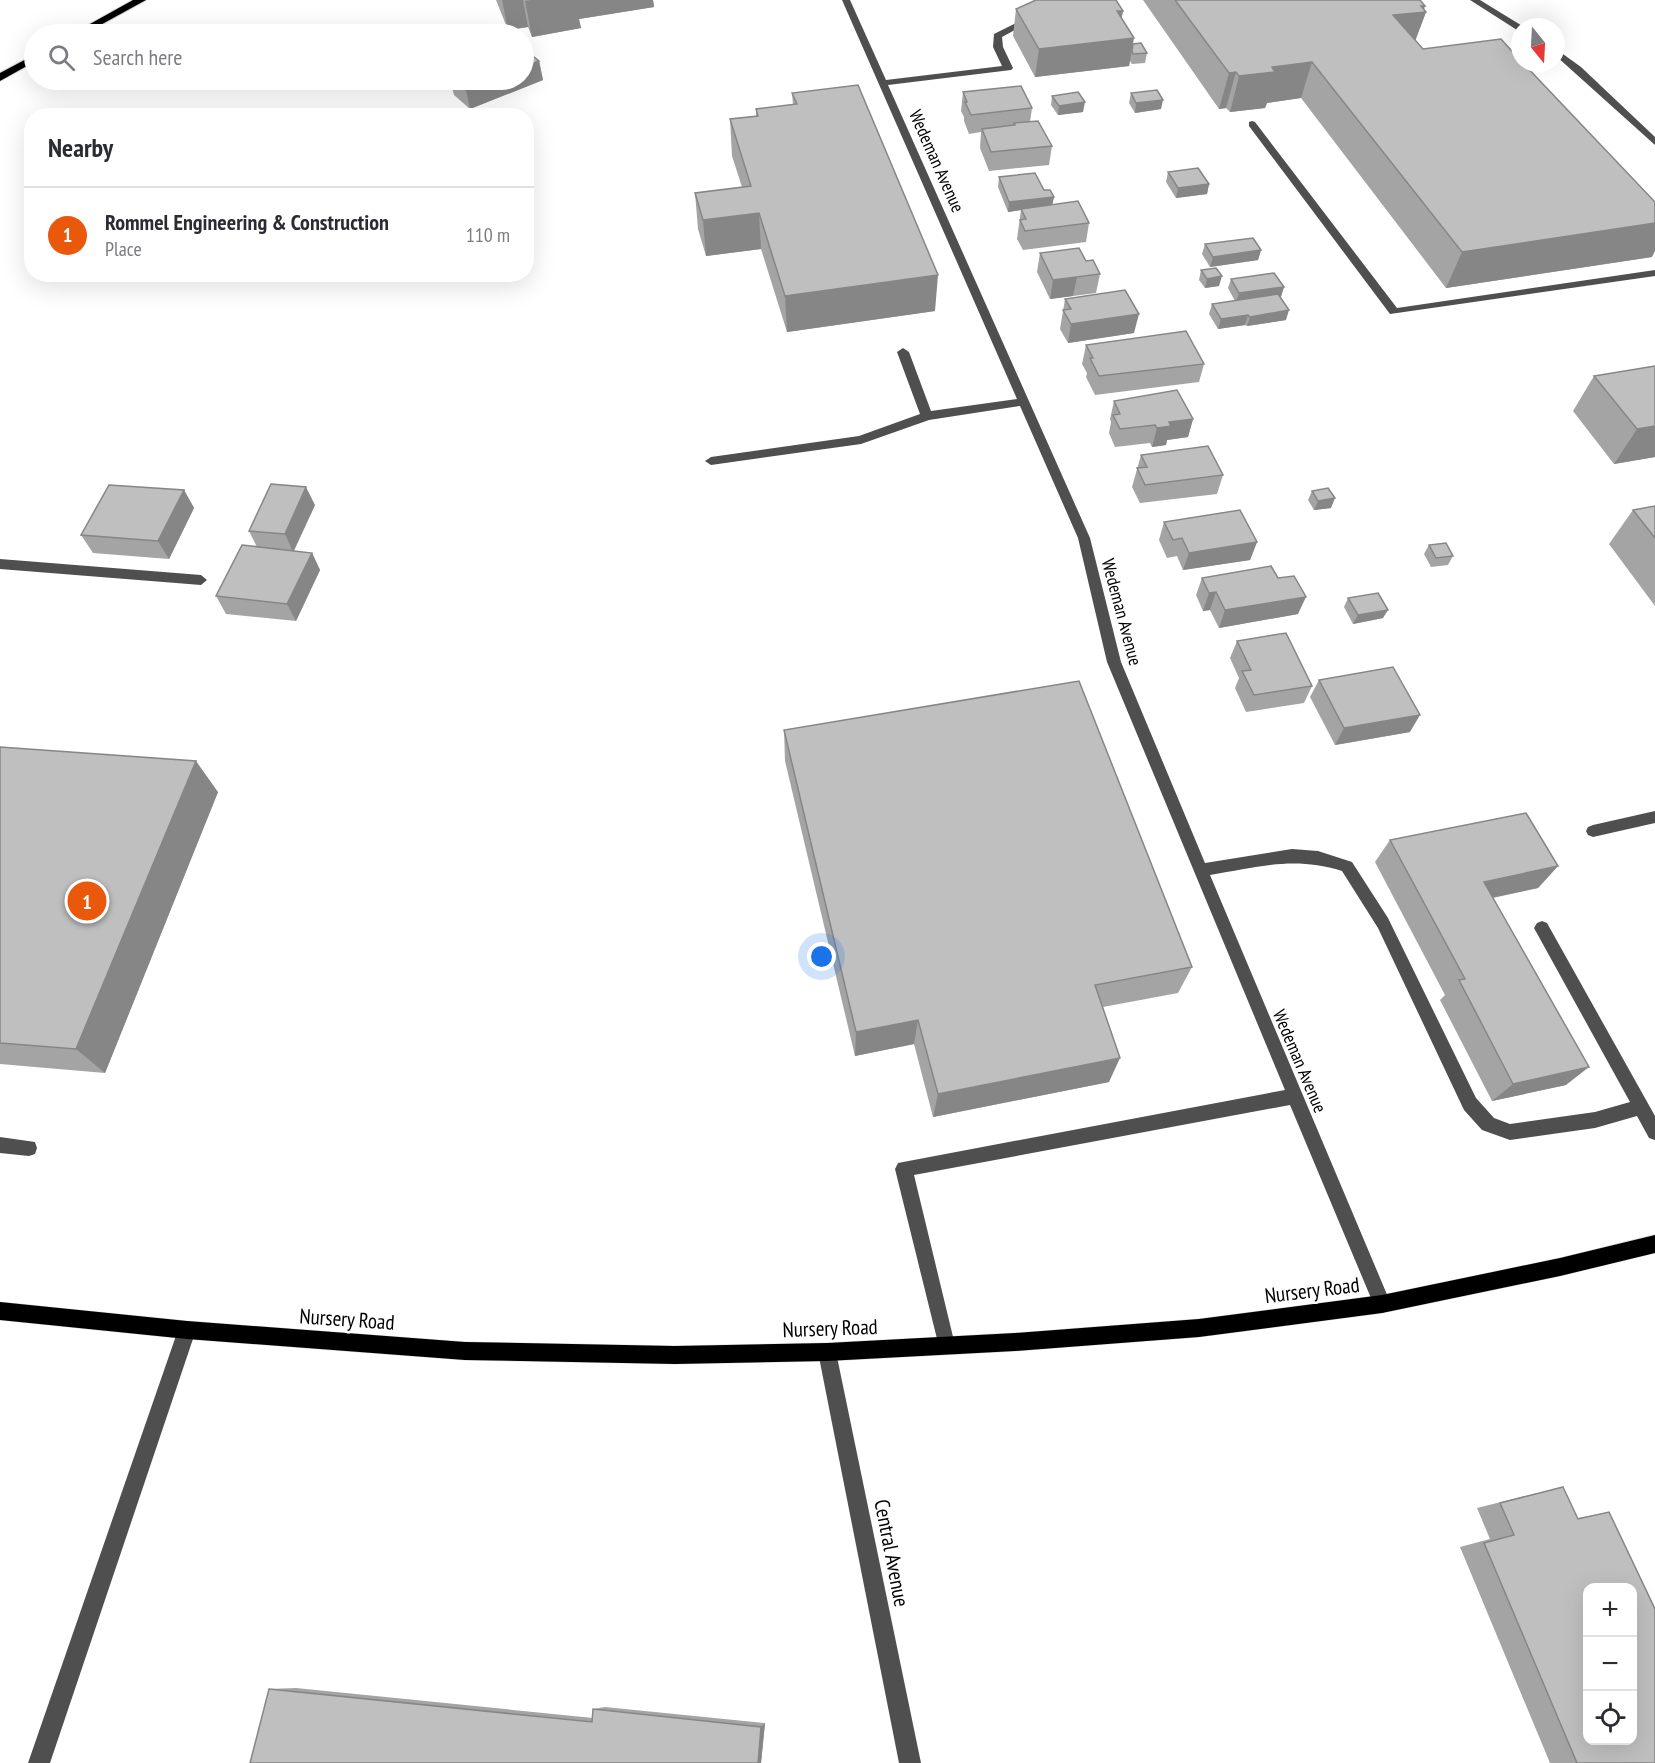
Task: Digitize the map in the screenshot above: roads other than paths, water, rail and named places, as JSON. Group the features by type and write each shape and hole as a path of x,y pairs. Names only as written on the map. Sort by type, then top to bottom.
{"highway":[{"path":"96,24 141,0"},
{"path":"0,78 24,64"}],"main road":[{"name":"Nursery Road","path":"0,1311 187,1330 465,1351 675,1354 827,1352 1198,1328 1382,1304 1560,1267 1655,1244"}],"street":[{"name":"Wedeman Avenue","path":"846,0 1084,538 1114,662 1382,1304"},
{"path":"1474,0 1511,23"},
{"path":"883,83 1008,68 998,46 997,36 1036,17"},
{"path":"1565,59 1655,142"},
{"path":"1252,124 1394,312 1655,273"},
{"path":"903,352 927,416"},
{"path":"711,461 861,440 927,416 1023,402"},
{"path":"0,564 201,580"},
{"path":"1593,831 1655,816"},
{"path":"1200,870 1292,855 1318,857 1347,866 1383,923 1470,1104 1488,1124 1510,1132 1595,1119 1641,1107"},
{"path":"1542,928 1655,1132"},
{"path":"946,1346 904,1169 1295,1096"},
{"path":"0,1146 29,1148"},
{"path":"39,1763 187,1330"},
{"name":"Central Avenue","path":"827,1352 910,1763"}],"place":[{"name":"Rommel Engineering & Construction","path":"87,901"}]}
